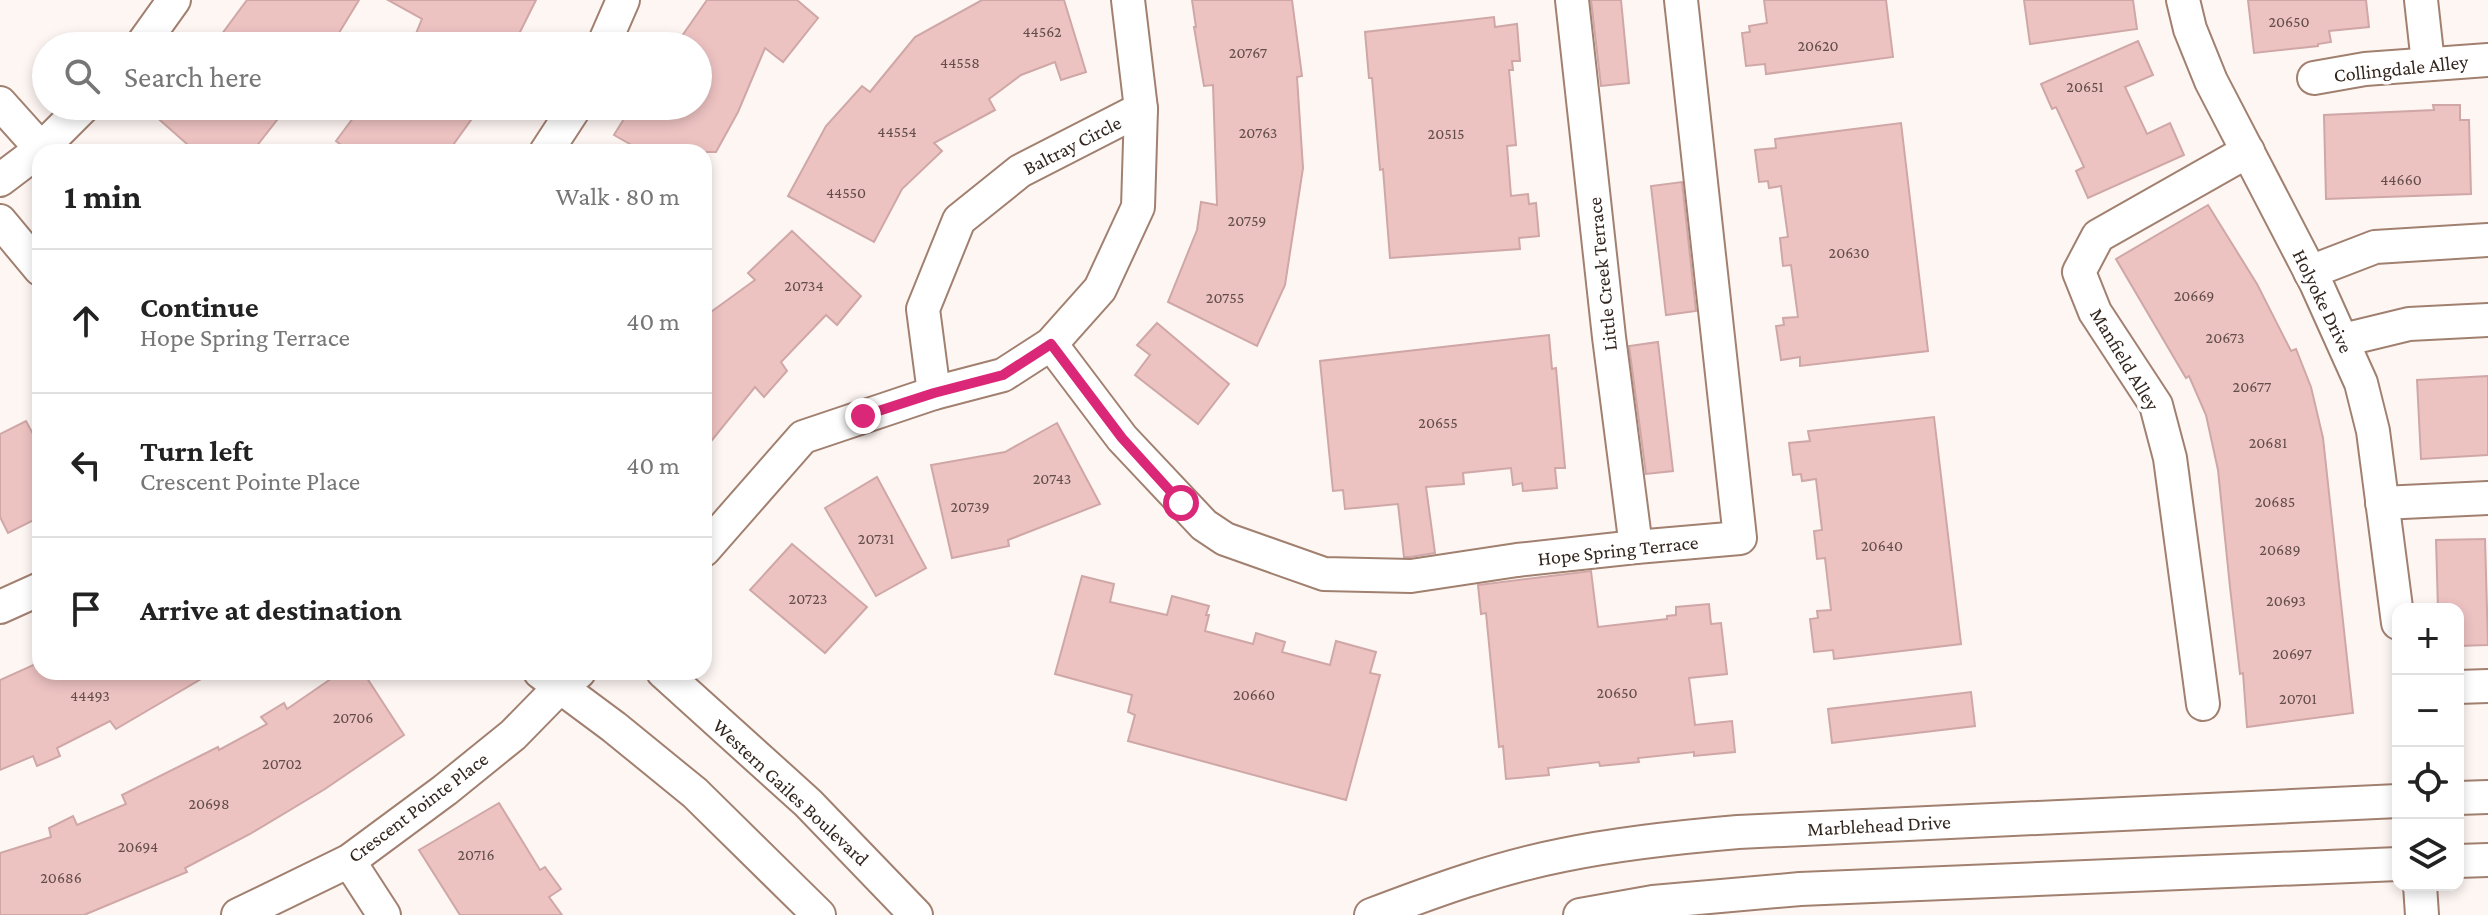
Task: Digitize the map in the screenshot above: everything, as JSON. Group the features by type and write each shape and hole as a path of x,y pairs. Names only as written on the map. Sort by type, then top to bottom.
{"street":[{"path":"151,32 174,0"},
{"path":"609,32 623,0"},
{"path":"712,541 803,437 934,393 1003,375 1051,344 1100,289 1138,207 1141,109 1128,0"},
{"name":"Little Creek Terrace","path":"1572,0 1609,337 1636,547"},
{"name":"Hope Spring Terrace","path":"1051,344 1122,438 1204,525 1225,539 1324,574 1411,576 1517,560 1740,538 1681,0"},
{"name":"Holyoke Drive","path":"2183,0 2190,29 2211,81 2310,272 2361,383 2370,419 2395,603"},
{"path":"2421,0 2428,63"},
{"name":"Collingdale Alley","path":"2314,78 2365,69 2488,60"},
{"path":"0,103 37,144"},
{"name":"Baltray Circle","path":"934,393 923,309 959,220 1020,171 1141,109"},
{"path":"48,144 71,120"},
{"path":"551,144 567,120"},
{"name":"Manfield Alley","path":"2203,704 2170,458 2156,405 2095,312 2079,272 2098,236 2248,151"},
{"path":"0,180 32,157"},
{"path":"0,221 32,259"},
{"path":"2310,272 2375,247 2488,240"},
{"path":"2343,340 2409,324 2488,320"},
{"path":"2382,503 2488,498"},
{"path":"0,607 32,593"},
{"name":"Crescent Pointe Place","path":"238,915 349,861 513,735 558,680"},
{"path":"563,680 695,793 819,915"},
{"name":"Western Gailes Boulevard","path":"672,680 808,803 916,915"},
{"path":"2464,687 2488,686"},
{"path":"2464,798 2488,797"},
{"name":"Marblehead Drive","path":"1371,915 1491,873 1562,855 1641,841 1751,831 2392,801"},
{"path":"2464,861 2488,860"},
{"path":"349,861 384,915"},
{"path":"1580,915 1653,902 1773,890 2392,864"},
{"path":"2420,891 2422,915"}],"building":[{"path":"247,0 359,0 340,32 223,32"},
{"path":"388,0 536,0 520,32 417,32 422,19"},
{"path":"707,0 797,0 818,18 783,62 765,48 738,112 716,152 712,152 712,144 630,144 614,135 623,120 712,120 712,32 685,32"},
{"path":"982,0 1064,0 1086,72 1061,80 1055,62 1021,75 989,99 995,110 934,143 942,151 902,189 874,242 788,196 826,126 862,86 870,92 915,37"},
{"path":"1192,0 1292,0 1302,76 1297,77 1303,168 1285,285 1257,346 1168,302 1197,230 1201,202 1217,205 1213,85 1204,86"},
{"path":"1591,0 1621,0 1629,83 1601,86"},
{"path":"1764,0 1886,0 1893,57 1766,74 1765,64 1746,66 1742,33 1750,32 1749,26 1767,23"},
{"path":"2024,0 2133,0 2137,29 2030,44"},
{"path":"2248,0 2366,0 2369,27 2329,31 2331,42 2318,46 2254,53"},
{"path":"1494,17 1495,27 1517,24 1520,61 1512,61 1513,70 1509,70 1516,145 1507,146 1511,196 1528,194 1529,204 1536,203 1539,236 1519,238 1520,249 1390,258 1383,169 1380,170 1365,32"},
{"path":"2138,41 2153,75 2125,87 2147,134 2170,123 2184,155 2088,198 2076,171 2084,167 2056,107 2052,109 2041,84"},
{"path":"2433,105 2460,105 2460,120 2469,120 2471,194 2326,199 2324,115 2434,110"},
{"path":"160,120 277,120 258,144 187,144"},
{"path":"352,120 471,120 454,144 340,144 336,141"},
{"path":"1901,123 1928,351 1800,366 1800,357 1781,360 1776,326 1784,325 1783,318 1798,317 1791,265 1783,266 1780,238 1788,237 1781,186 1769,188 1768,181 1759,182 1755,150 1776,148 1775,139"},
{"path":"1682,182 1696,311 1666,315 1651,186"},
{"path":"2208,205 2257,284 2291,351 2296,349 2311,387 2323,438 2353,713 2247,727 2218,470 2206,415 2189,376 2186,378 2116,259"},
{"path":"792,231 861,296 837,325 826,315 781,362 787,371 764,397 755,387 712,440 712,311 755,280 748,273"},
{"path":"1157,323 1229,384 1198,424 1135,375 1150,355 1137,345"},
{"path":"1549,335 1552,369 1556,368 1565,468 1555,468 1557,488 1523,491 1522,483 1513,485 1511,468 1463,473 1464,484 1426,487 1435,553 1410,557 1404,557 1398,504 1345,509 1343,490 1333,491 1320,361"},
{"path":"1658,342 1673,471 1646,474 1629,346"},
{"path":"2488,376 2488,455 2421,459 2417,380"},
{"path":"1934,417 1961,644 1834,659 1833,650 1814,652 1810,619 1818,618 1817,611 1831,610 1825,558 1817,559 1814,531 1822,530 1816,479 1802,481 1801,474 1793,475 1789,443 1810,441 1808,431"},
{"path":"26,421 32,432 32,521 8,533 0,517 0,434"},
{"path":"1057,423 1100,504 1008,540 1009,546 952,558 931,465 1005,452"},
{"path":"877,477 926,568 876,596 825,508"},
{"path":"2485,539 2488,645 2464,646 2464,603 2438,603 2436,540"},
{"path":"792,544 867,607 825,653 750,590"},
{"path":"1591,571 1598,627 1667,619 1667,616 1676,615 1676,607 1709,604 1711,624 1721,623 1727,674 1689,678 1695,725 1732,721 1735,752 1694,756 1694,752 1638,758 1639,762 1600,766 1599,762 1548,768 1549,775 1506,779 1503,746 1499,747 1486,613 1481,614 1478,585"},
{"path":"1082,576 1114,584 1110,602 1167,615 1172,596 1209,606 1205,631 1253,644 1256,633 1285,642 1282,652 1330,665 1336,641 1376,652 1370,673 1380,675 1346,800 1128,741 1135,715 1128,712 1132,695 1055,674"},
{"path":"32,666 32,680 199,680 116,729 110,721 57,748 60,756 37,766 33,756 0,770 0,680"},
{"path":"329,680 368,680 404,735 325,789 185,868 187,872 84,915 0,915 0,853 51,837 49,828 73,816 77,825 126,804 122,795 267,724 261,717 284,703 287,709"},
{"path":"1971,692 1975,726 1832,743 1828,709"},
{"path":"499,803 540,870 545,867 561,889 549,897 562,915 460,915 419,850"}],"route":[{"path":"863,416 1003,375 1051,344 1122,438 1181,503"}]}
